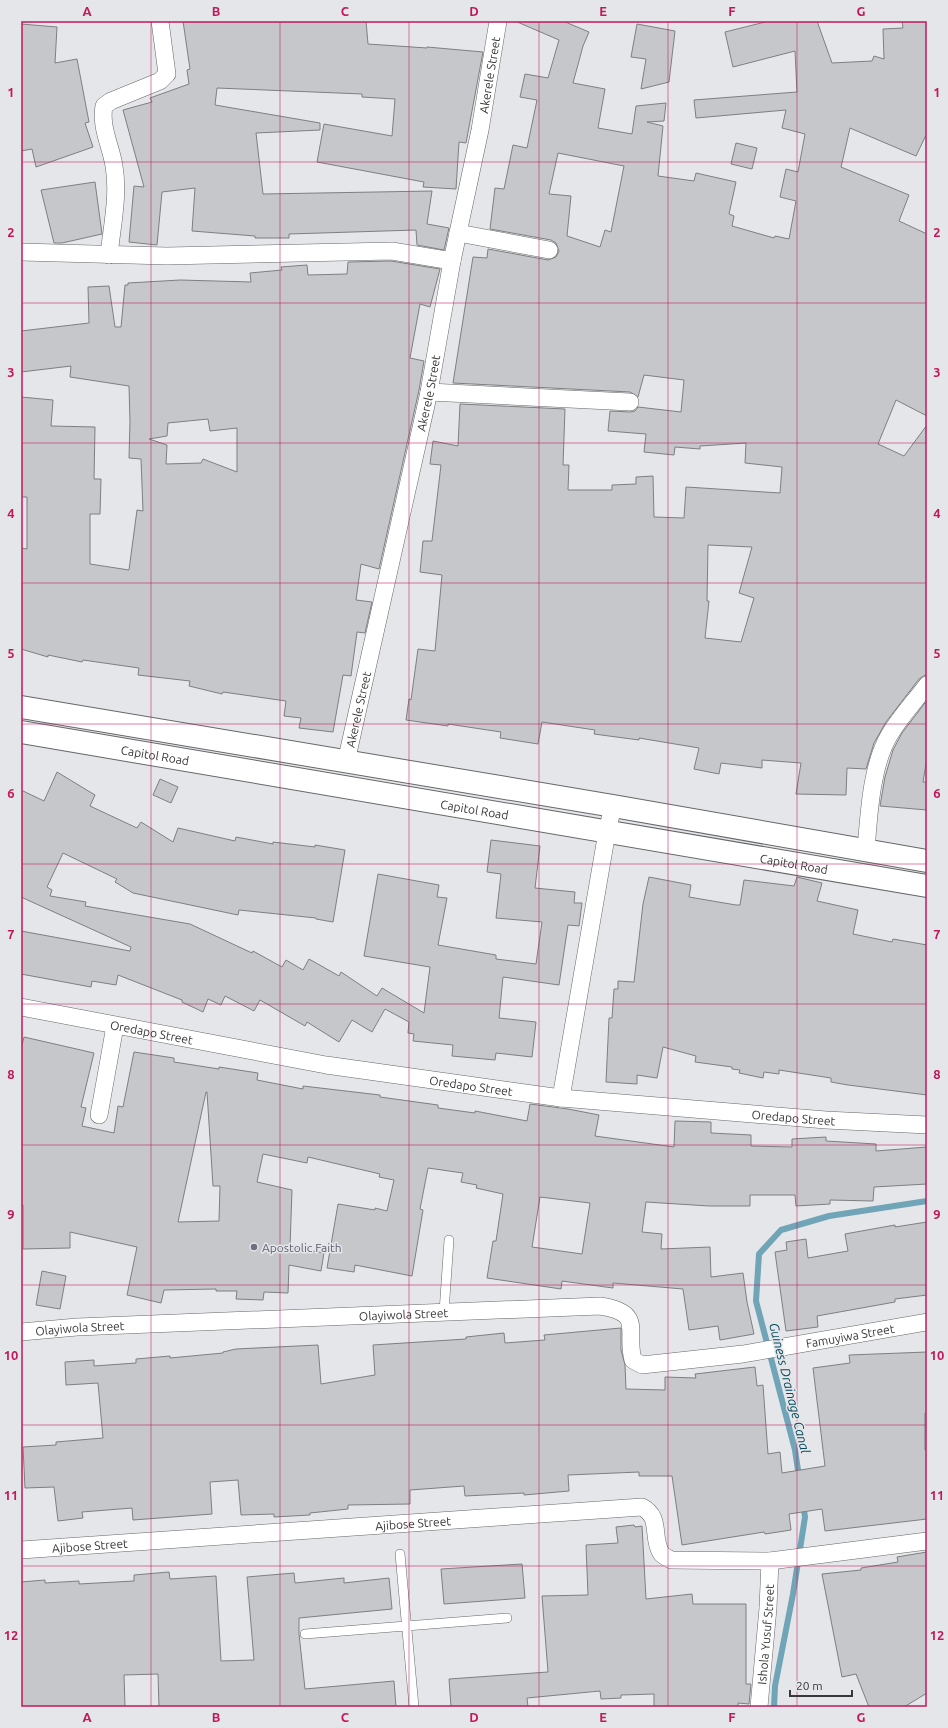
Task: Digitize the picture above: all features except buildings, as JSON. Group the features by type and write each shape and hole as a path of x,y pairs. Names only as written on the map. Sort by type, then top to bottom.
{"main road":[{"name":"Capitol Road","path":"21,707 613,806 927,861"},
{"name":"Capitol Road","path":"21,732 927,886"}],"street":[{"path":"109,255 116,189 114,167 102,117 104,106 111,101 160,81 167,74 160,21"},
{"name":"Akerele Street","path":"346,762 429,392 452,261 480,130 498,21"},
{"path":"458,234 549,250"},
{"path":"21,252 167,256 392,251 452,261"},
{"path":"429,392 630,402"},
{"path":"866,850 872,791 880,758 890,734 927,685"},
{"path":"561,1098 606,832 613,806"},
{"name":"Oredapo Street","path":"21,1008 326,1065 561,1098 826,1120 927,1126"},
{"path":"99,1114 115,1026"},
{"name":"Olayiwola Street","path":"21,1332 77,1327 600,1306 614,1308 624,1314 632,1324 633,1360 642,1365 744,1354"},
{"name":"Famuyiwa Street","path":"744,1354 927,1322"},
{"name":"Ajibose Street","path":"21,1550 642,1507 649,1511 654,1519 657,1542 661,1554 671,1560 775,1560 810,1557 927,1541"},
{"name":"Ishola Yusuf Street","path":"759,1707 768,1608 775,1560"}],"lane":[{"path":"444,1312 449,1240"},
{"path":"400,1554 414,1707"},
{"path":"305,1634 507,1618"}],"waterway":[{"name":"Guiness Drainage Canal","path":"799,1477 795,1450 756,1301 759,1254 781,1230 829,1216 927,1201"},
{"name":"Guiness Drainage Canal","path":"774,1707 775,1686 793,1594 805,1517 803,1504"}],"place":[{"name":"Apostolic Faith","path":"254,1247"}]}
